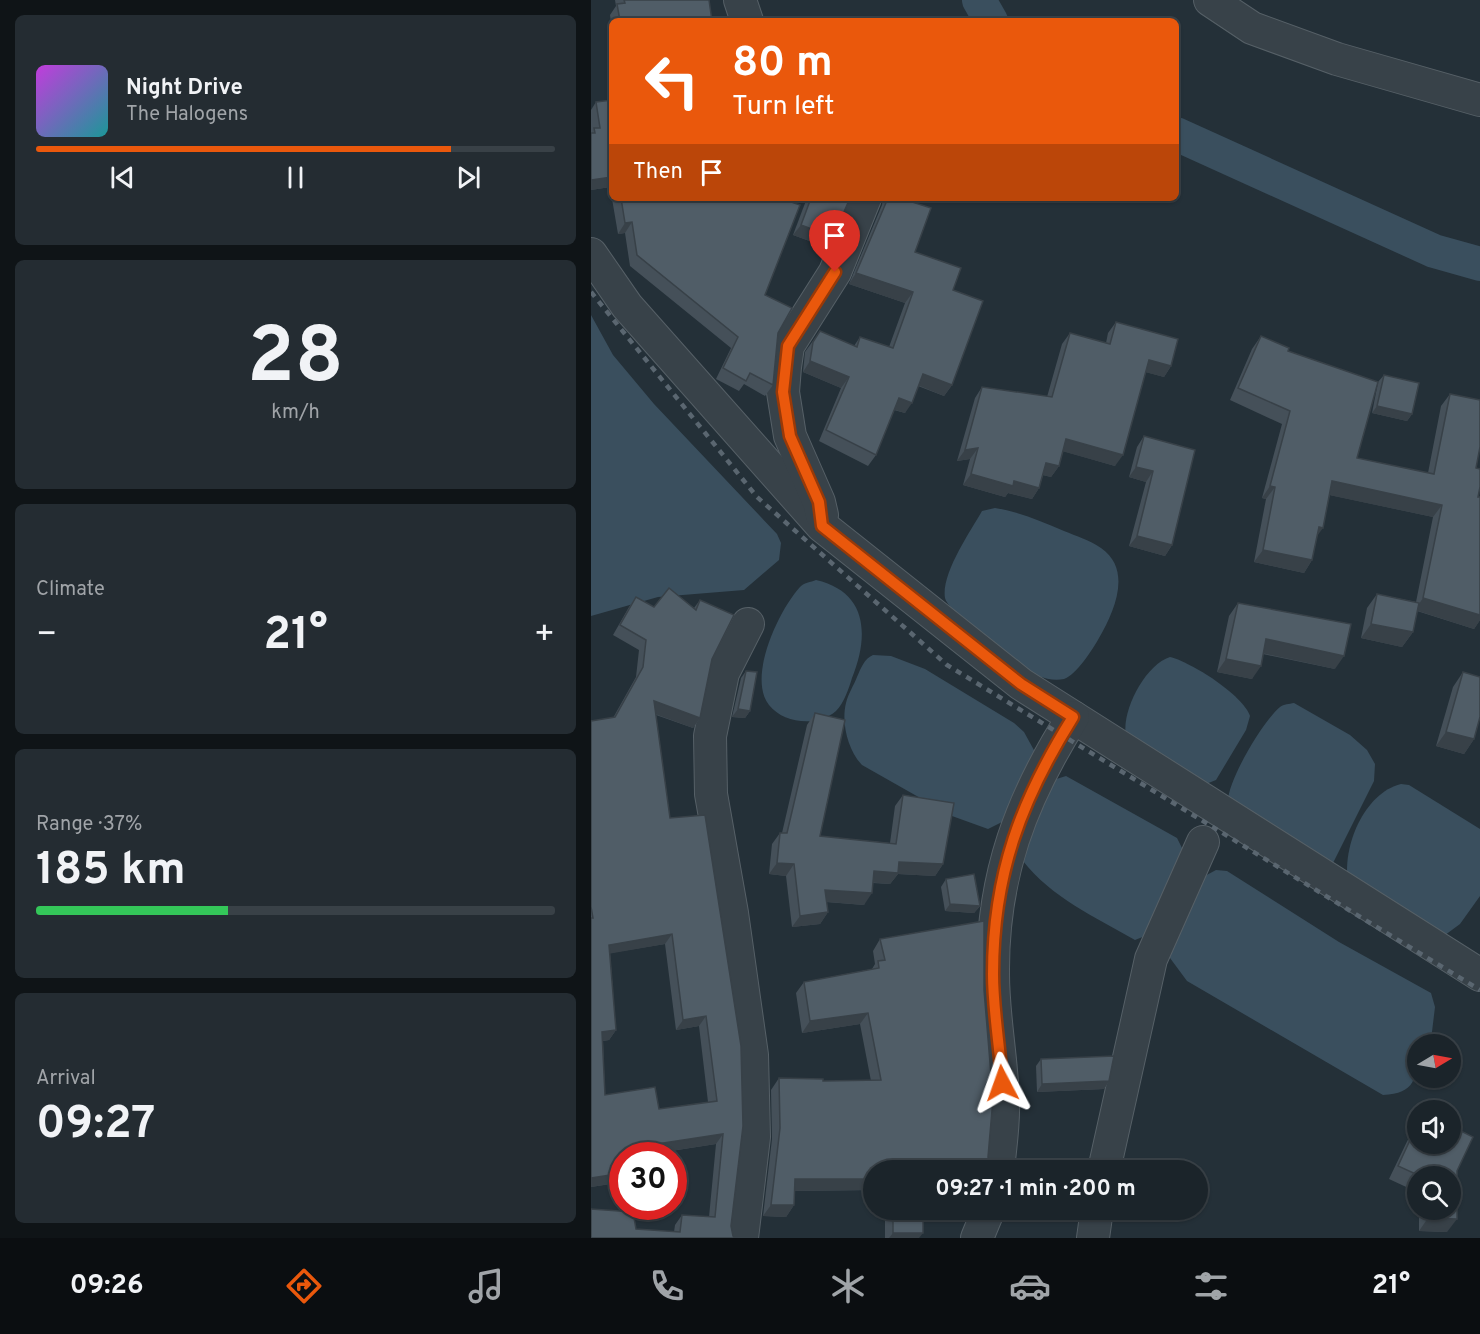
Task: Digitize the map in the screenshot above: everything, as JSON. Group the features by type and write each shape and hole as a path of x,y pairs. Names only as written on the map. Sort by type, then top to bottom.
{"street":[{"path":"740,0 746,18"},
{"path":"1210,0 1252,28 1337,59 1480,100"},
{"path":"822,526 819,502 790,436 783,392 785,367 788,346 835,272 864,201"},
{"path":"591,254 627,306 822,526 1021,684 1480,975"},
{"path":"742,1238 754,1137 752,1055 732,913 711,794 710,736 723,673 748,624"},
{"path":"999,1160 1003,1104 993,975 996,912 1005,860 1027,801 1073,717"},
{"path":"1106,1160 1151,959 1203,842"},
{"path":"977,1238 984,1220"},
{"path":"1092,1238 1095,1220"}],"water":[{"path":"591,315 613,355 654,404 777,534 781,543 779,560 744,590 658,597 591,616"},
{"path":"995,508 1030,517 1092,543 1111,557 1116,568 1118,592 1110,616 1088,655 1069,677 1057,680 1030,672 972,628 945,598 947,577 964,541 982,511"},
{"path":"816,580 846,594 855,605 862,632 861,647 844,700 839,708 829,716 801,721 783,716 769,705 763,693 762,678 768,644 783,611 801,586"},
{"path":"873,655 891,656 925,669 1014,723 1024,732 1035,752 1004,821 988,829 952,816 862,765 857,759 849,744 845,727 846,703 861,667"},
{"path":"1170,657 1190,665 1215,680 1237,699 1250,716 1246,730 1216,780 1201,786 1126,736 1127,714 1137,690 1152,669"},
{"path":"1294,703 1350,735 1367,750 1375,764 1374,781 1330,869 1228,801 1234,779 1256,737 1280,707"},
{"path":"1066,776 1177,838 1182,848 1183,861 1145,936 1135,940 1060,896 1034,874 1023,861 1026,827 1050,781"},
{"path":"1401,784 1409,785 1480,829 1480,896 1460,924 1441,938 1348,882 1349,853 1358,823 1376,798 1388,789"},
{"path":"1216,870 1227,871 1339,942 1431,993 1435,1007 1432,1034 1407,1034 1407,1088 1383,1095 1187,981 1170,958 1170,938 1203,877"}],"building":[{"path":"624,0 709,0 712,18 619,18 617,4 625,3"},
{"path":"609,100 609,177 591,180 591,133 595,133 594,128 600,128 596,102"},
{"path":"621,201 789,201 800,205 765,295 792,308 778,333 773,385 750,373 746,381 723,368 738,337 637,255 632,222 625,223"},
{"path":"810,201 849,201 833,237 801,225"},
{"path":"887,201 912,201 931,208 915,252 961,268 953,290 983,301 952,385 923,374 912,403 899,398 876,455 826,430 849,377 810,361 813,342 820,331 857,347 860,337 893,348 913,292 856,273"},
{"path":"1116,322 1178,339 1171,366 1149,360 1123,455 1066,439 1059,466 1046,463 1039,488 1014,481 1013,486 971,474 978,448 965,450 982,387 1052,397 1070,333 1110,344"},
{"path":"1261,336 1289,348 1288,351 1378,382 1357,458 1434,474 1450,394 1480,400 1480,447 1476,468 1480,469 1478,497 1480,497 1480,615 1423,598 1442,505 1332,481 1323,528 1319,527 1312,560 1263,550 1275,487 1270,486 1290,411 1238,388"},
{"path":"1384,375 1419,383 1412,414 1377,406"},
{"path":"1144,436 1195,450 1172,545 1137,536 1153,471 1136,467"},
{"path":"669,588 696,610 700,600 734,615 712,659 700,718 654,701 670,818 705,815 741,1046 743,1126 731,1226 733,1236 736,1238 591,1238 591,1209 609,1210 609,1220 634,1220 636,1229 680,1232 681,1220 687,1220 687,1215 715,1217 723,1134 671,1142 609,1142 609,1175 591,1178 591,918 593,918 591,907 591,721 615,717 643,667 646,640 620,625 636,597 654,607","holes":["672,934 683,1020 706,1016 717,1101 659,1109 655,1087 605,1095 602,1032 616,1030 609,945"]},
{"path":"1377,594 1419,603 1413,632 1371,624"},
{"path":"1238,603 1351,624 1344,656 1266,639 1261,666 1226,659"},
{"path":"746,671 757,672 750,711 738,709"},
{"path":"1463,672 1480,677 1480,717 1474,739 1446,732"},
{"path":"815,713 845,720 820,836 896,844 903,795 954,803 943,864 899,862 898,873 874,871 872,893 825,890 828,912 800,916 794,864 777,863 780,833 787,833"},
{"path":"974,874 980,906 950,904 946,879"},
{"path":"984,921 984,990 993,1099 989,1160 863,1160 863,1179 795,1179 794,1205 771,1205 780,1128 779,1078 823,1079 823,1081 881,1080 868,1013 810,1021 804,982 879,968 878,961 885,960 880,939"},
{"path":"1114,1056 1109,1081 1042,1084 1041,1059"},
{"path":"1461,1131 1473,1137 1459,1166 1407,1166 1407,1170 1398,1166 1407,1147 1407,1154 1461,1154"},
{"path":"893,1220 923,1220 923,1233 893,1233"}],"waterway":[{"path":"979,0 989,18"},
{"path":"1179,135 1434,251 1480,264"}],"railway":[{"path":"591,292 757,497 947,665 1480,990"}],"route":[{"path":"835,272 788,346 783,392 790,436 819,502 822,526 1021,684 1073,717 1027,801 1005,860 996,912 993,975 1002,1083"}]}
